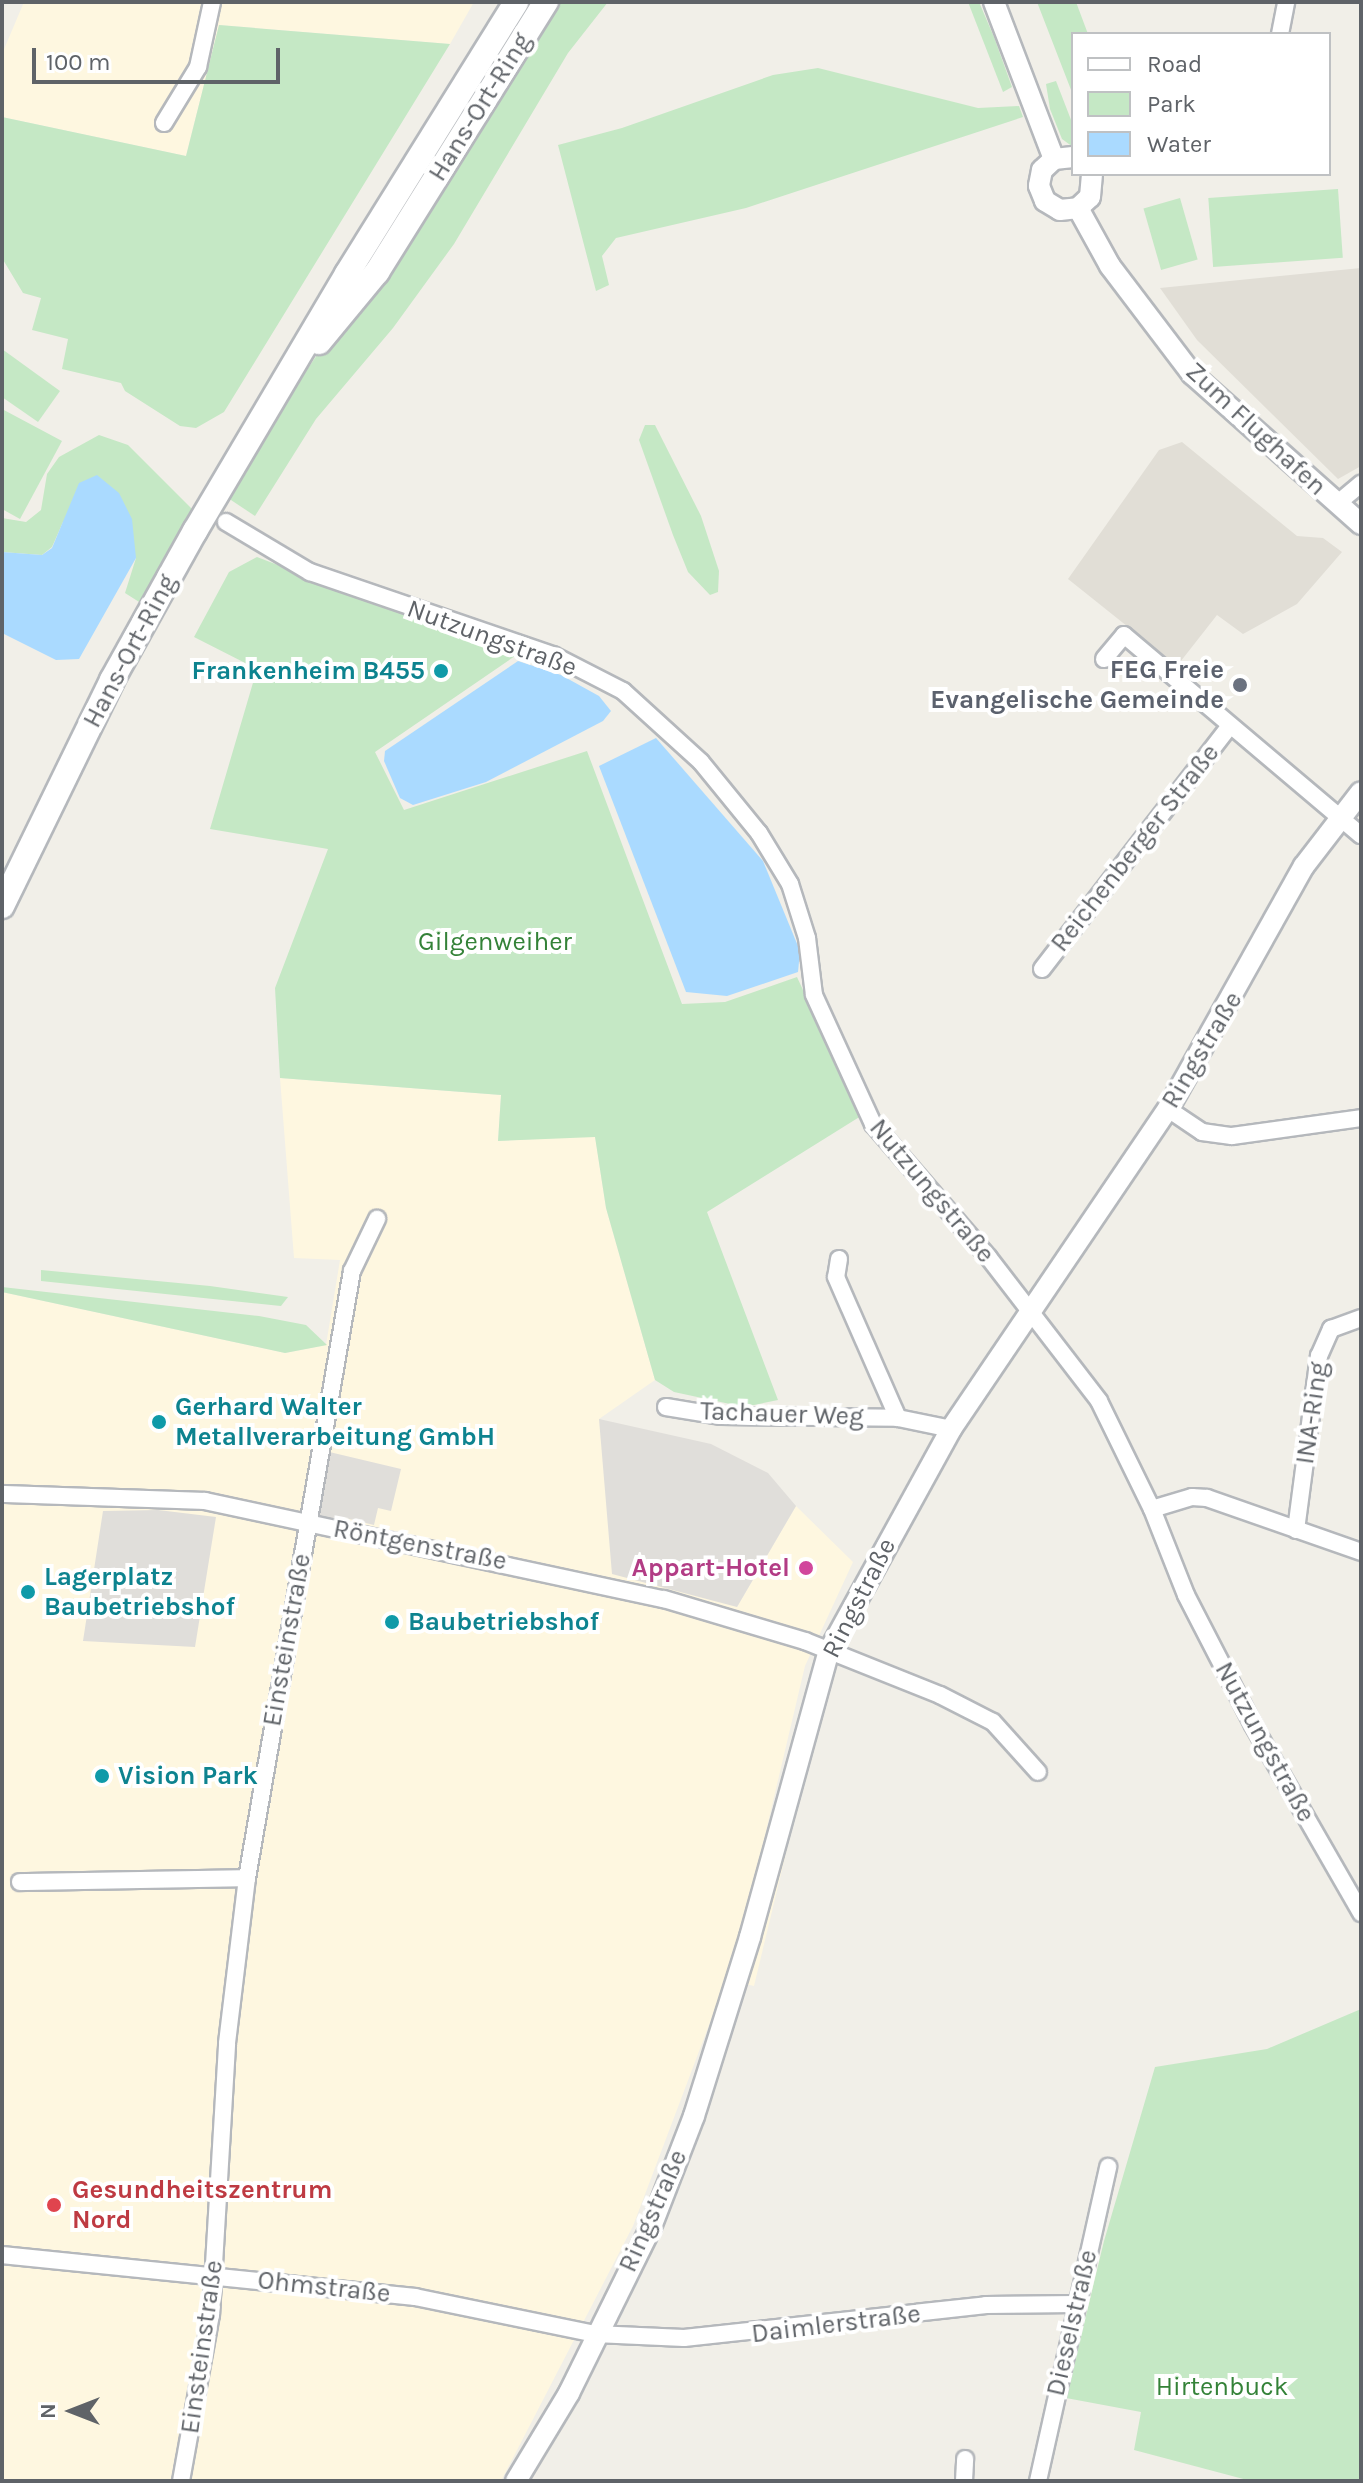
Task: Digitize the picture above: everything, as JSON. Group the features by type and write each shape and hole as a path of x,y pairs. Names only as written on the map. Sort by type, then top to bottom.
{"main road":[{"name":"Hans-Ort-Ring","path":"2,906 112,680 195,531 269,403 516,2"},
{"name":"Hans-Ort-Ring","path":"269,403 377,272 546,2"}],"street":[{"path":"164,123 198,67 212,2"},
{"path":"994,2 1064,158 1042,170 1041,194 1052,207 1078,208 1090,197 1092,176"},
{"path":"1280,32 1282,7"},
{"name":"Zum Flughafen","path":"1078,208 1110,266 1192,374 1361,524"},
{"path":"1338,503 1361,484"},
{"name":"Nutzungstraße","path":"226,522 282,557 364,594 553,655 623,691 701,762 759,833 790,884 807,938 814,995 873,1124 1029,1311 1099,1401 1152,1509 1186,1595 1253,1725 1361,1913"},
{"path":"1104,659 1124,635 1228,728 1361,835"},
{"name":"Reichenberger Straße","path":"1042,969 1228,728"},
{"name":"Ringstraße","path":"516,2481 569,2393 595,2334 651,2227 694,2116 750,1937 828,1653 951,1429 1168,1109 1304,866 1361,792"},
{"path":"1168,1109 1217,1135 1361,1118"},
{"name":"Einsteinstraße","path":"181,2481 215,2276 227,2043 247,1878 352,1271 377,1219"},
{"name":"Tachauer Weg","path":"839,1259 836,1277 898,1418"},
{"name":"INA-Ring","path":"1296,1530 1319,1356 1331,1329 1361,1318"},
{"name":"Tachauer Weg","path":"666,1407 721,1416 898,1418 951,1429"},
{"name":"Röntgenstraße","path":"2,1494 157,1496 308,1522 664,1599 805,1641 828,1653 940,1695 993,1722 1038,1772"},
{"path":"1152,1509 1207,1498 1361,1552"},
{"path":"20,1882 247,1878"},
{"name":"Dieselstraße","path":"1038,2481 1108,2167"},
{"name":"Ohmstraße","path":"2,2255 415,2297 595,2334"},
{"name":"Daimlerstraße","path":"595,2334 736,2336 986,2305 1076,2304"},
{"path":"964,2481 965,2459"}],"shaded area":[{"path":"24,2 474,2 450,44 219,25 186,156 2,117 2,54"},
{"path":"1361,268 1361,466 1338,479 1197,340 1160,288"},
{"path":"1182,442 1297,536 1323,538 1342,552 1297,604 1243,634 1217,615 1177,666 1068,579 1159,450"},
{"path":"280,1078 501,1095 498,1141 595,1136 606,1208 655,1380 599,1419 737,1607 796,1506 853,1562 805,1666 762,1848 788,1845 754,1986 726,1980 633,2226 501,2481 2,2481 2,1292 285,1353 326,1345 340,1260 294,1258"},
{"path":"599,1419 711,1444 768,1473 796,1506 737,1607 612,1574"},
{"path":"321,1450 401,1469 391,1511 378,1508 374,1525 341,1517 338,1528 308,1522"},
{"path":"158,1510 216,1517 195,1647 83,1641 103,1511"}],"green space":[{"path":"558,2 608,2 568,53 454,244 393,328 316,419 255,516 228,498 287,399"},
{"path":"968,2 979,2 994,37 1012,87 1003,92"},
{"path":"1037,2 1076,2 1087,32 1071,32 1071,90"},
{"path":"219,25 450,44 224,412 196,428 180,426 125,391 121,383 62,369 68,339 32,330 41,298 23,293 2,258 2,117 186,156"},
{"path":"818,68 978,108 1019,106 1023,117 746,208 616,238 602,256 609,285 596,291 558,145 622,128 773,75"},
{"path":"1056,81 1071,120 1071,146 1062,139 1050,109 1046,84"},
{"path":"1338,189 1343,258 1213,267 1208,198"},
{"path":"1180,198 1198,260 1161,270 1143,208"},
{"path":"2,349 60,391 38,422 2,397"},
{"path":"2,409 62,441 20,519 2,509"},
{"path":"645,425 655,425 701,516 719,571 718,592 710,595 688,572 639,440"},
{"path":"99,435 128,445 198,515 147,607 125,593 136,558 63,522 52,547 42,555 2,552 2,518 26,522 41,510 47,474 59,457"},
{"name":"Gilgenweiher","path":"257,557 515,656 375,752 404,810 587,751 682,1004 725,1002 797,977 861,1116 707,1212 778,1400 744,1407 674,1392 655,1380 606,1208 595,1137 498,1141 501,1095 280,1078 275,988 328,849 210,829 257,669 194,637 229,572"},
{"path":"41,1270 210,1286 288,1297 281,1306 41,1281"},
{"path":"2,1287 259,1316 306,1325 327,1345 285,1353 2,1292"},
{"name":"Hirtenbuck","path":"1361,2009 1361,2481 1251,2481 1134,2450 1141,2412 1066,2398 1104,2241 1155,2067 1267,2049"}],"water":[{"path":"97,475 119,493 132,519 136,558 79,659 56,660 2,633 2,552 42,555 52,548 79,483"},
{"path":"518,661 561,675 599,696 611,711 603,721 486,782 413,805 400,798 384,761 385,751"},
{"path":"656,738 763,861 800,951 798,972 727,996 686,992 599,766"}],"place":[{"name":"Frankenheim B455","path":"441,671"},
{"name":"FEG Freie Evangelische Gemeinde","path":"1240,685"},
{"name":"Gerhard Walter Metallverarbeitung GmbH","path":"159,1422"},
{"name":"Appart-Hotel","path":"806,1568"},
{"name":"Lagerplatz Baubetriebshof","path":"28,1592"},
{"name":"Baubetriebshof","path":"392,1622"},
{"name":"Vision Park","path":"102,1776"},
{"name":"Gesundheitszentrum Nord","path":"54,2205"}]}
